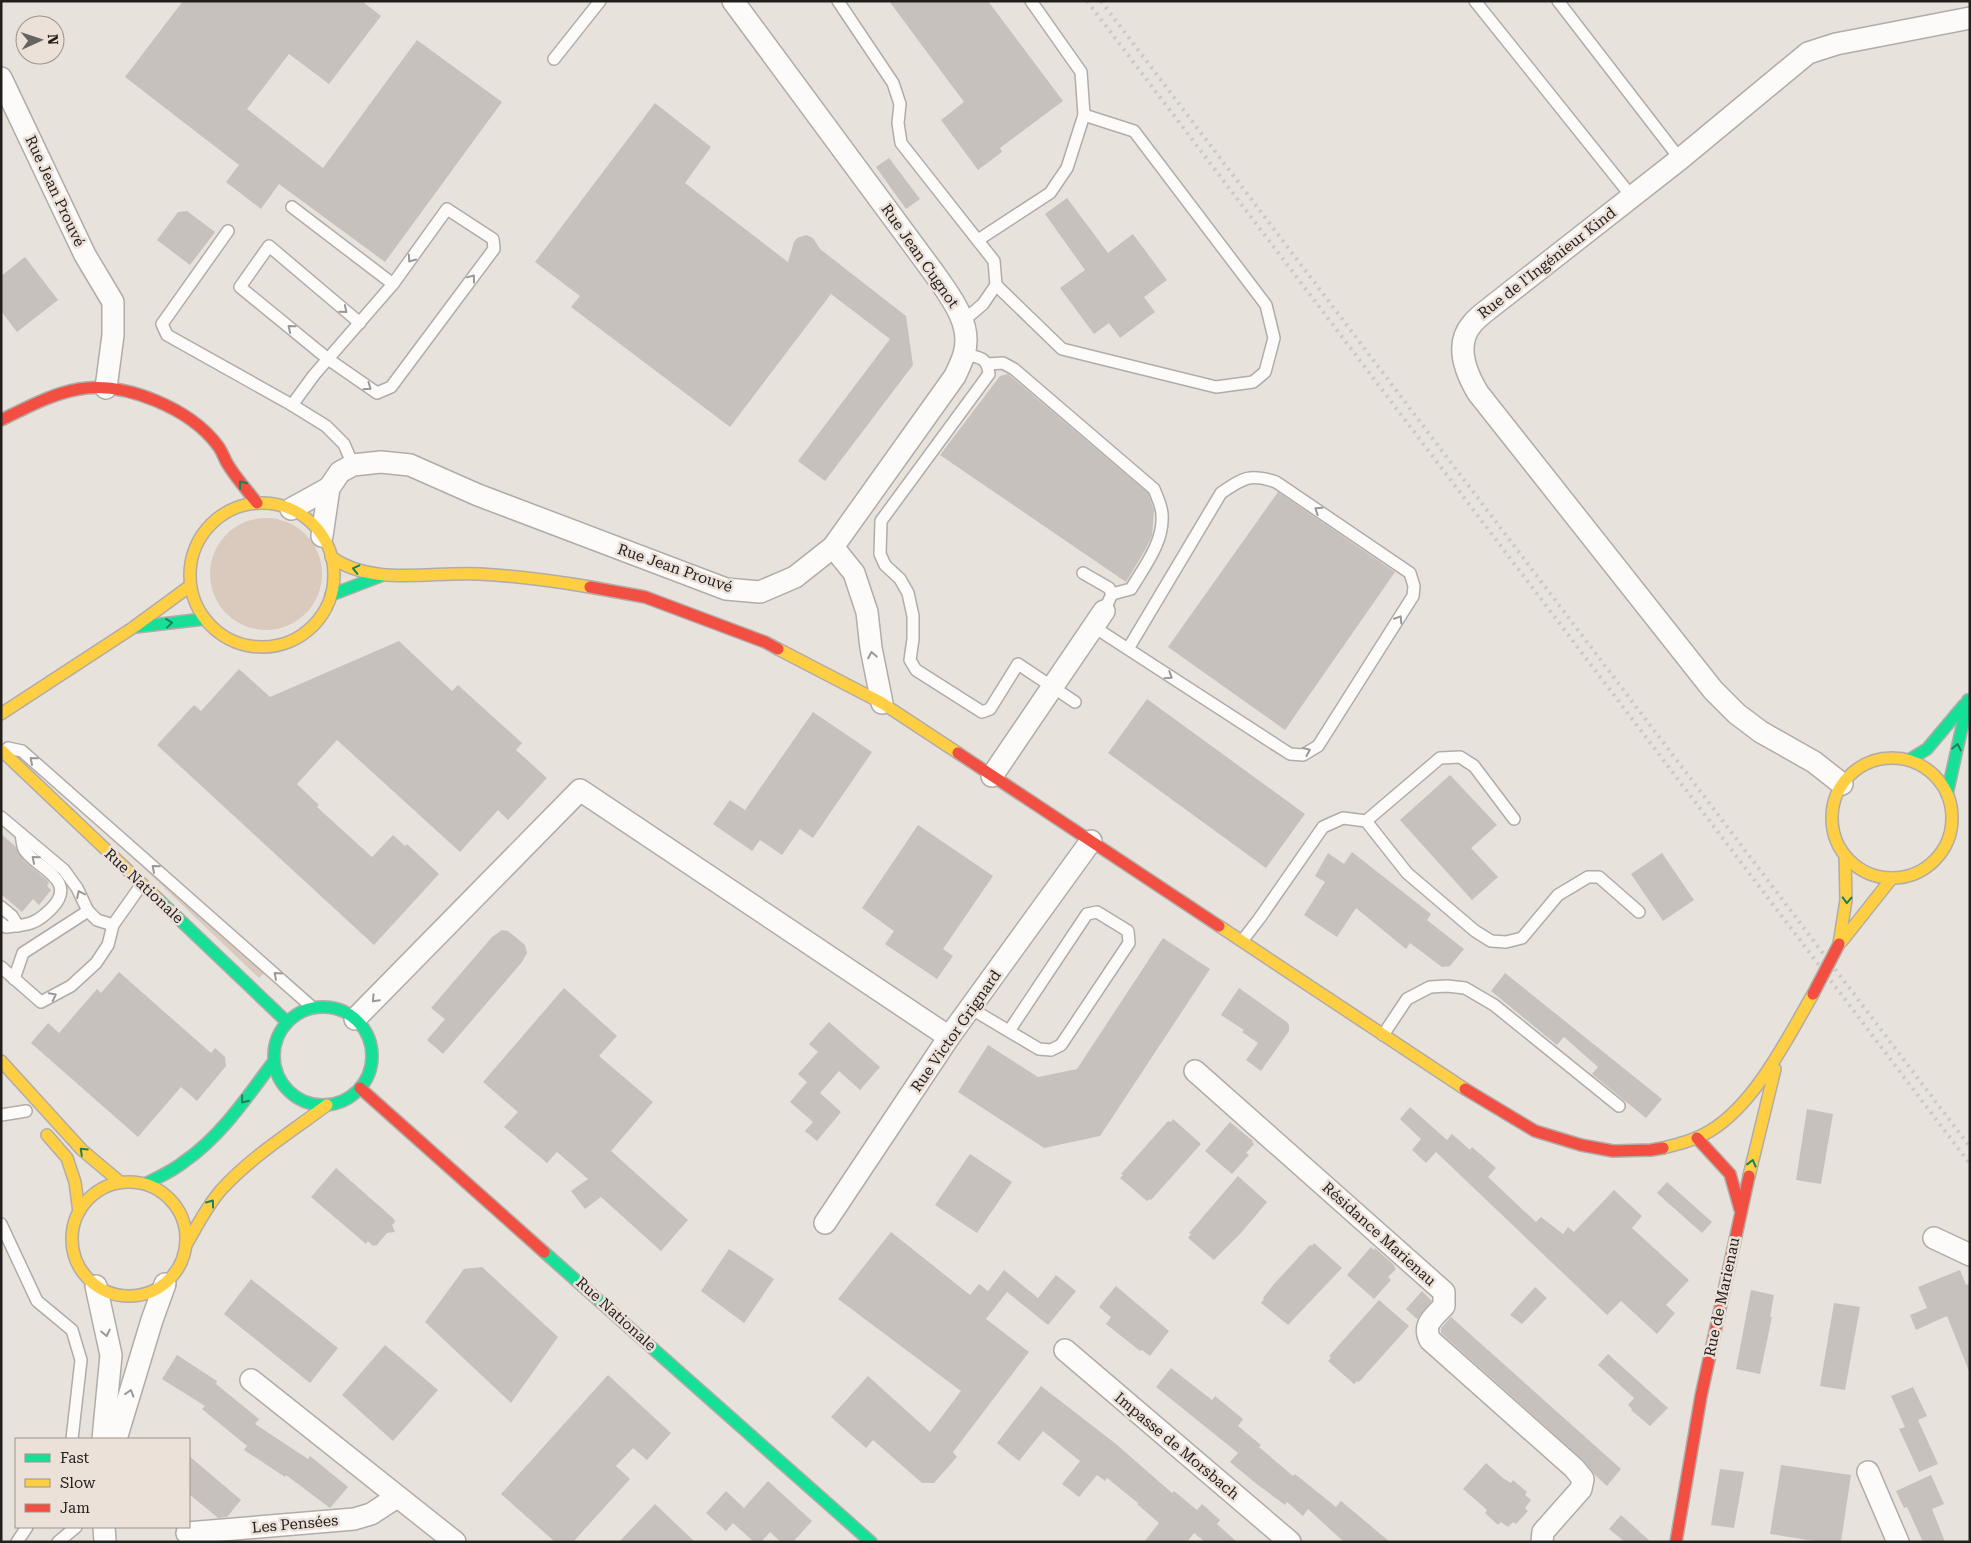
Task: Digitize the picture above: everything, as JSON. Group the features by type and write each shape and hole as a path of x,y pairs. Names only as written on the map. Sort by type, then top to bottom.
{"main road":[{"path":"1,420 39,401 79,389 106,388 131,392 168,405 205,432 219,447 227,464 257,503"},
{"path":"225,482 227,464"},
{"path":"222,515 224,499"},
{"path":"257,503 274,504 291,509 308,520 322,536 331,557 334,576 331,595 322,616 306,633 286,644 263,648 241,645 220,635 204,618 195,603 190,586 190,565 196,546 207,528 222,515 239,507 257,503"},
{"path":"331,557 345,567 383,575 488,575 560,582 645,597 765,642 882,703 1456,1083 1534,1131 1581,1145 1613,1150 1651,1150 1682,1144 1710,1131 1742,1104 1778,1055 1839,944 1892,878"},
{"path":"331,595 383,575"},
{"path":"1,714 134,627 190,586"},
{"path":"134,627 204,618"},
{"path":"1909,760 1928,749 1969,698"},
{"path":"1947,794 1969,698"},
{"name":"Rue Nationale","path":"1,749 287,1022"},
{"path":"1890,758 1909,760 1925,768 1938,779 1947,794 1952,813 1950,833 1942,851 1928,866 1911,875 1892,878 1875,875 1858,868 1845,856 1836,839 1832,820 1834,801 1842,784 1855,770 1872,761 1890,758"},
{"path":"1839,944 1847,900 1845,856"},
{"path":"328,1007 343,1011 355,1020 366,1034 372,1052 369,1071 360,1088 345,1100 327,1105 308,1103 291,1094 279,1079 274,1061 276,1040 287,1022 299,1013 313,1008 328,1007"},
{"name":"Rue de Marienau","path":"1676,1542 1701,1396 1741,1210 1778,1055"},
{"path":"145,1184 191,1158 207,1143 274,1061"},
{"path":"1,1062 82,1150 120,1182"},
{"name":"Rue Nationale","path":"360,1088 871,1542"},
{"path":"14,1097 67,1158 75,1182 79,1212"},
{"path":"186,1245 208,1206 221,1190 246,1167 327,1105"},
{"path":"1697,1138 1730,1174 1741,1210"},
{"path":"120,1182 145,1184 159,1190 172,1200 181,1214 186,1229 186,1245 183,1260 176,1273 165,1284 149,1293 131,1296 113,1294 96,1286 84,1274 76,1260 72,1244 73,1228 79,1212 89,1198 104,1188 120,1182"}],"street":[{"name":"Rue Jean Cugnot","path":"733,1 934,273 961,314 966,343 964,354 955,376 906,467 833,547"},
{"name":"Rue de l'Ingénieur Kind","path":"1842,784 1814,762 1761,732 1737,714 1713,690 1484,401 1470,379 1462,351 1464,338 1471,324 1680,159 1808,53 1836,44 1970,18"},
{"name":"Rue Jean Prouvé","path":"1,78 85,256 113,302 113,335 106,388"},
{"name":"Rue Jean Prouvé","path":"353,465 381,462 410,465 478,496 726,589 760,592 795,577 833,547"},
{"path":"322,536 329,488 340,472 353,465"},
{"path":"291,509 329,488"},
{"path":"833,547 854,573 867,612 871,648 882,703"},
{"path":"992,776 1103,611"},
{"path":"355,1020 580,790 949,1037"},
{"name":"Rue Victor Grignard","path":"825,1223 949,1037 1091,841"},
{"name":"Résidance Marienau","path":"1195,1070 1444,1292 1444,1306 1426,1327 1426,1333 1430,1340 1583,1478 1581,1488 1543,1532 1542,1542"},
{"path":"1934,1238 1970,1255"},
{"path":"106,1438 165,1284"},
{"path":"96,1286 111,1355 106,1438"},
{"name":"Impasse de Morsbach","path":"1065,1350 1290,1542"},
{"path":"251,1380 455,1542"},
{"path":"1868,1472 1898,1542"},
{"name":"Les Pensées","path":"187,1533 354,1519 370,1514 397,1497"},
{"path":"104,1528 105,1542"}],"lane":[{"path":"554,59 600,1"},
{"path":"838,1 893,83 900,104 898,123 901,143 994,261 996,285 983,304 962,322"},
{"path":"978,240 1050,193 1067,168 1084,115 1081,72 1032,1"},
{"path":"1475,1 1632,197"},
{"path":"1558,1 1680,159"},
{"path":"996,285 1062,350 1216,387 1253,382 1265,372 1274,338 1266,305 1134,131 1084,115"},
{"path":"292,207 393,284"},
{"path":"292,405 328,359 360,323 393,284 446,209 493,239 494,249 391,388 377,393 328,359 240,287 269,246 360,323"},
{"path":"228,231 162,324 167,335 326,426 344,444 353,465"},
{"path":"964,354 983,359 988,364 989,374 906,467 881,521 880,554 885,565 900,579 908,593 913,616 913,639 910,660 916,670 982,712 990,709 1018,664 1075,702"},
{"path":"988,364 1003,363 1014,369 1154,489 1162,514 1161,533 1155,548 1130,589 1103,611"},
{"path":"1083,573 1109,588 1103,611 1128,649 1290,754 1304,755 1318,746 1413,596 1414,586 1410,573 1276,482 1260,477 1241,480 1221,492 1128,649"},
{"path":"1,749 22,751 313,1008"},
{"path":"1366,821 1440,758 1460,756 1474,766 1514,819"},
{"path":"1,817 64,870 77,888 88,911 97,920 113,925"},
{"path":"1242,941 1259,920 1323,827 1344,818 1366,821 1407,873 1475,931 1491,941 1506,942 1522,938 1558,895 1588,876 1599,878 1639,912"},
{"path":"1,923 6,927 31,925 46,914 60,898 60,890 53,874 24,850 20,834"},
{"path":"1,967 41,1002 71,986 96,963 108,945 113,925 142,884"},
{"path":"1,907 12,916 18,926"},
{"path":"14,978 23,953 88,911"},
{"path":"970,1008 1039,1049 1051,1050 1062,1045 1130,943 1128,931 1098,912 1087,914 1009,1031"},
{"path":"1383,1035 1407,999 1430,987 1464,988 1494,1005 1619,1106"},
{"path":"1,1115 32,1118"},
{"path":"1,1224 37,1301 72,1330 81,1360 72,1438"},
{"path":"18,1542 26,1528"},
{"path":"58,1542 76,1528"},
{"path":"72,1542 77,1528"}],"shaded area":[{"path":"266,518 287,523 305,535 317,553 322,574 317,595 305,613 287,625 266,630 245,625 227,613 215,595 210,574 215,553 227,535 245,523"},
{"path":"106,832 265,972 259,978"}],"building":[{"path":"183,1 362,1 381,16 329,84 289,54 247,109 323,168 417,40 502,102 385,262 279,184 261,209 226,182 239,165 125,77"},
{"path":"889,1 988,1 1063,101 1000,148 1002,152 978,170 941,120 964,102"},
{"path":"655,103 711,147 685,183 788,262 797,238 806,235 813,238 820,249 906,316 913,365 825,481 798,461 890,339 831,294 730,427 571,307 580,296 535,262"},
{"path":"889,158 920,199 906,209 876,167"},
{"path":"1067,198 1108,253 1133,234 1167,280 1144,297 1155,312 1120,338 1109,323 1094,334 1060,288 1085,270 1045,214"},
{"path":"187,211 215,232 190,265 157,240 178,212"},
{"path":"25,257 58,300 17,332 1,311 1,276"},
{"path":"1008,374 1148,493 1154,510 1152,536 1126,582 940,455 1000,376"},
{"path":"1278,492 1395,572 1285,730 1168,647"},
{"path":"399,641 452,691 458,685 522,743 516,750 547,778 508,820 498,810 460,852 337,740 297,784 319,805 317,807 372,857 393,835 405,846 407,844 439,874 374,945 157,745 194,705 201,711 239,669 270,697"},
{"path":"1147,699 1305,814 1266,868 1108,753"},
{"path":"813,712 872,752 813,838 800,829 782,855 760,840 752,851 713,824 730,800 745,810"},
{"path":"1450,775 1497,825 1471,848 1498,877 1472,900 1400,820"},
{"path":"918,825 993,876 943,949 953,956 937,979 885,944 894,931 862,908"},
{"path":"1,834 15,846 24,861 47,880 49,883 47,886 51,890 39,905 33,899 22,912 1,894"},
{"path":"1352,852 1431,914 1427,920 1464,949 1450,966 1442,967 1410,943 1406,949 1356,908 1337,937 1304,915 1325,882 1315,876 1328,853 1344,864"},
{"path":"1662,853 1694,900 1663,921 1631,874"},
{"path":"502,930 508,931 525,945 527,953 522,962 443,1054 427,1040 445,1019 431,1008 492,937"},
{"path":"1163,938 1210,969 1100,1136 1044,1148 958,1092 988,1045 1038,1077 1077,1069"},
{"path":"119,972 211,1053 215,1048 225,1057 226,1066 197,1101 181,1087 138,1137 31,1043 48,1023 59,1033 97,989 101,993"},
{"path":"1505,973 1662,1099 1646,1118 1592,1074 1598,1067 1564,1037 1557,1045 1491,991"},
{"path":"564,988 617,1036 599,1056 653,1102 611,1151 688,1220 661,1251 601,1197 585,1209 571,1191 588,1179 557,1152 547,1163 504,1127 518,1112 483,1082"},
{"path":"1239,988 1288,1023 1289,1026 1289,1031 1261,1071 1246,1060 1258,1043 1242,1032 1244,1030 1221,1015"},
{"path":"829,1022 880,1067 860,1090 839,1071 820,1093 841,1112 817,1141 805,1131 813,1122 790,1102 807,1082 798,1074 818,1052 809,1044"},
{"path":"1410,1107 1447,1140 1452,1134 1470,1150 1472,1147 1496,1168 1488,1177 1536,1222 1541,1217 1563,1234 1568,1227 1574,1232 1614,1190 1642,1216 1632,1228 1689,1280 1666,1305 1675,1313 1657,1334 1621,1301 1607,1315 1436,1152 1426,1163 1412,1150 1421,1139 1400,1119"},
{"path":"1807,1109 1833,1114 1821,1184 1796,1180"},
{"path":"1173,1119 1201,1144 1151,1200 1147,1201 1120,1178 1123,1175 1121,1174 1168,1121 1171,1122"},
{"path":"1230,1122 1253,1141 1254,1144 1246,1153 1249,1155 1232,1174 1205,1151"},
{"path":"970,1154 1012,1182 977,1233 935,1205"},
{"path":"336,1168 394,1219 395,1222 392,1225 395,1232 387,1233 376,1246 373,1246 368,1241 366,1244 311,1197"},
{"path":"1238,1176 1267,1202 1241,1233 1214,1260 1188,1238 1191,1234 1189,1233"},
{"path":"1667,1182 1712,1222 1702,1233 1657,1193"},
{"path":"891,1232 970,1295 979,1284 988,1291 1004,1270 1038,1298 1056,1275 1076,1291 1048,1325 1007,1292 986,1319 1029,1352 953,1452 957,1457 934,1483 922,1483 873,1440 866,1448 831,1417 868,1376 930,1432 961,1391 838,1299"},
{"path":"1314,1243 1342,1268 1288,1325 1261,1303 1274,1284"},
{"path":"1371,1247 1374,1250 1375,1248 1396,1269 1388,1277 1391,1280 1374,1299 1347,1275"},
{"path":"729,1249 774,1279 744,1323 701,1291"},
{"path":"482,1267 558,1337 511,1403 425,1322 464,1269"},
{"path":"1960,1270 1966,1285 1970,1283 1969,1371 1947,1316 1916,1330 1910,1315 1927,1308 1918,1287"},
{"path":"251,1279 338,1348 310,1383 224,1314"},
{"path":"1116,1286 1169,1331 1150,1356 1142,1350 1140,1351 1106,1324 1111,1317 1099,1307"},
{"path":"1535,1287 1547,1298 1522,1324 1510,1315"},
{"path":"1751,1290 1774,1295 1770,1317 1772,1317 1760,1374 1736,1369"},
{"path":"1422,1291 1432,1301 1417,1319 1406,1309"},
{"path":"1379,1300 1409,1326 1359,1382 1357,1381 1354,1384 1328,1361 1331,1358 1329,1356"},
{"path":"1834,1303 1860,1307 1845,1390 1820,1386"},
{"path":"1451,1317 1621,1469 1607,1486 1582,1459 1441,1333 1441,1328"},
{"path":"385,1345 438,1390 393,1441 342,1395"},
{"path":"1608,1354 1668,1408 1650,1426 1631,1410 1628,1405 1634,1398 1598,1365"},
{"path":"177,1355 217,1381 216,1384 259,1419 255,1424 308,1459 310,1456 348,1487 330,1508 286,1475 285,1477 244,1450 247,1446 202,1409 205,1406 162,1379"},
{"path":"1171,1368 1212,1400 1215,1396 1243,1419 1238,1426 1293,1476 1295,1474 1336,1507 1341,1501 1390,1542 1344,1542 1308,1509 1303,1516 1287,1502 1285,1505 1258,1485 1230,1462 1238,1453 1156,1387"},
{"path":"608,1375 671,1433 647,1460 633,1448 616,1466 630,1479 573,1542 555,1542 501,1494"},
{"path":"1041,1386 1116,1444 1172,1493 1174,1491 1197,1510 1202,1504 1220,1520 1217,1524 1237,1542 1205,1542 1194,1533 1187,1542 1144,1542 1159,1523 1107,1478 1105,1481 1097,1475 1079,1497 1062,1484 1080,1461 1043,1431 1019,1461 997,1443"},
{"path":"1913,1387 1927,1416 1918,1420 1938,1464 1919,1472 1899,1429 1905,1427 1891,1396"},
{"path":"190,1457 241,1500 227,1517 218,1518 190,1495"},
{"path":"1486,1463 1503,1478 1511,1483 1513,1480 1527,1492 1525,1495 1531,1500 1525,1508 1528,1511 1516,1524 1513,1522 1508,1527 1501,1522 1498,1525 1485,1513 1487,1510 1463,1489"},
{"path":"1781,1465 1851,1475 1841,1542 1821,1542 1770,1534"},
{"path":"1720,1469 1744,1472 1734,1528 1711,1525"},
{"path":"1931,1475 1944,1504 1932,1509 1945,1542 1923,1542 1907,1507 1904,1508 1896,1491"},
{"path":"768,1481 812,1521 793,1542 781,1542 770,1532 761,1542 754,1542 733,1523 726,1531 706,1513 726,1491 744,1508"},
{"path":"655,1504 695,1542 619,1542"},
{"path":"1621,1515 1651,1542 1625,1542 1609,1529"}],"railway":[{"path":"1087,1 1970,1164"},
{"path":"1101,1 1970,1147"}],"traffic: fast":[{"path":"331,595 383,575"},
{"path":"135,627 204,619"},
{"path":"1947,794 1968,700"},
{"path":"1909,760 1927,749 1964,705"},
{"path":"159,900 287,1022"},
{"path":"323,1007 342,1011 357,1022 368,1037 372,1056 368,1075 357,1090 342,1101 323,1105 304,1101 289,1090 278,1075 274,1056 278,1037 289,1022 304,1011 323,1007"},
{"path":"145,1184 176,1168 211,1139 244,1102 274,1061"},
{"path":"544,1252 871,1542"}],"traffic: slow":[{"path":"262,503 289,509 302,515 313,524 322,535 328,548 334,575 328,602 322,615 313,626 302,635 289,641 262,647 235,641 222,635 211,626 202,615 196,602 190,575 196,548 202,535 211,524 222,515 235,509 262,503"},
{"path":"331,557 347,566 365,572 384,575 480,574 590,587"},
{"path":"1,714 134,627 190,586"},
{"path":"778,649 882,703 958,753"},
{"path":"1,750 159,900"},
{"path":"1892,758 1915,763 1925,768 1934,776 1942,785 1947,795 1952,818 1947,841 1942,851 1934,860 1925,868 1915,873 1892,878 1869,873 1859,868 1850,860 1842,851 1837,841 1832,818 1837,795 1842,785 1850,776 1859,768 1869,763 1892,758"},
{"path":"1839,944 1846,900 1845,856"},
{"path":"1842,941 1892,878"},
{"path":"1219,926 1465,1089"},
{"path":"1663,1148 1687,1141 1710,1131 1741,1105 1769,1069 1813,994"},
{"path":"1,1061 82,1150 120,1182"},
{"path":"1749,1176 1775,1069"},
{"path":"186,1245 211,1203 233,1178 272,1145 327,1105"},
{"path":"47,1135 67,1158 75,1182 79,1212"},
{"path":"129,1182 151,1186 169,1199 182,1217 186,1239 182,1261 169,1279 151,1292 129,1296 107,1292 89,1279 76,1261 72,1239 76,1217 89,1199 107,1186 129,1182"}],"traffic: jam":[{"path":"1,420 49,398 79,389 116,389 136,394 174,410 191,420 206,433 221,450 227,463 257,503"},
{"path":"590,587 645,597 765,642 778,649"},
{"path":"958,753 1219,926"},
{"path":"1813,994 1839,944"},
{"path":"360,1088 544,1252"},
{"path":"1465,1089 1535,1131 1581,1145 1613,1151 1663,1148"},
{"path":"1697,1138 1730,1174 1740,1209"},
{"path":"1676,1542 1701,1396 1749,1176"}]}
